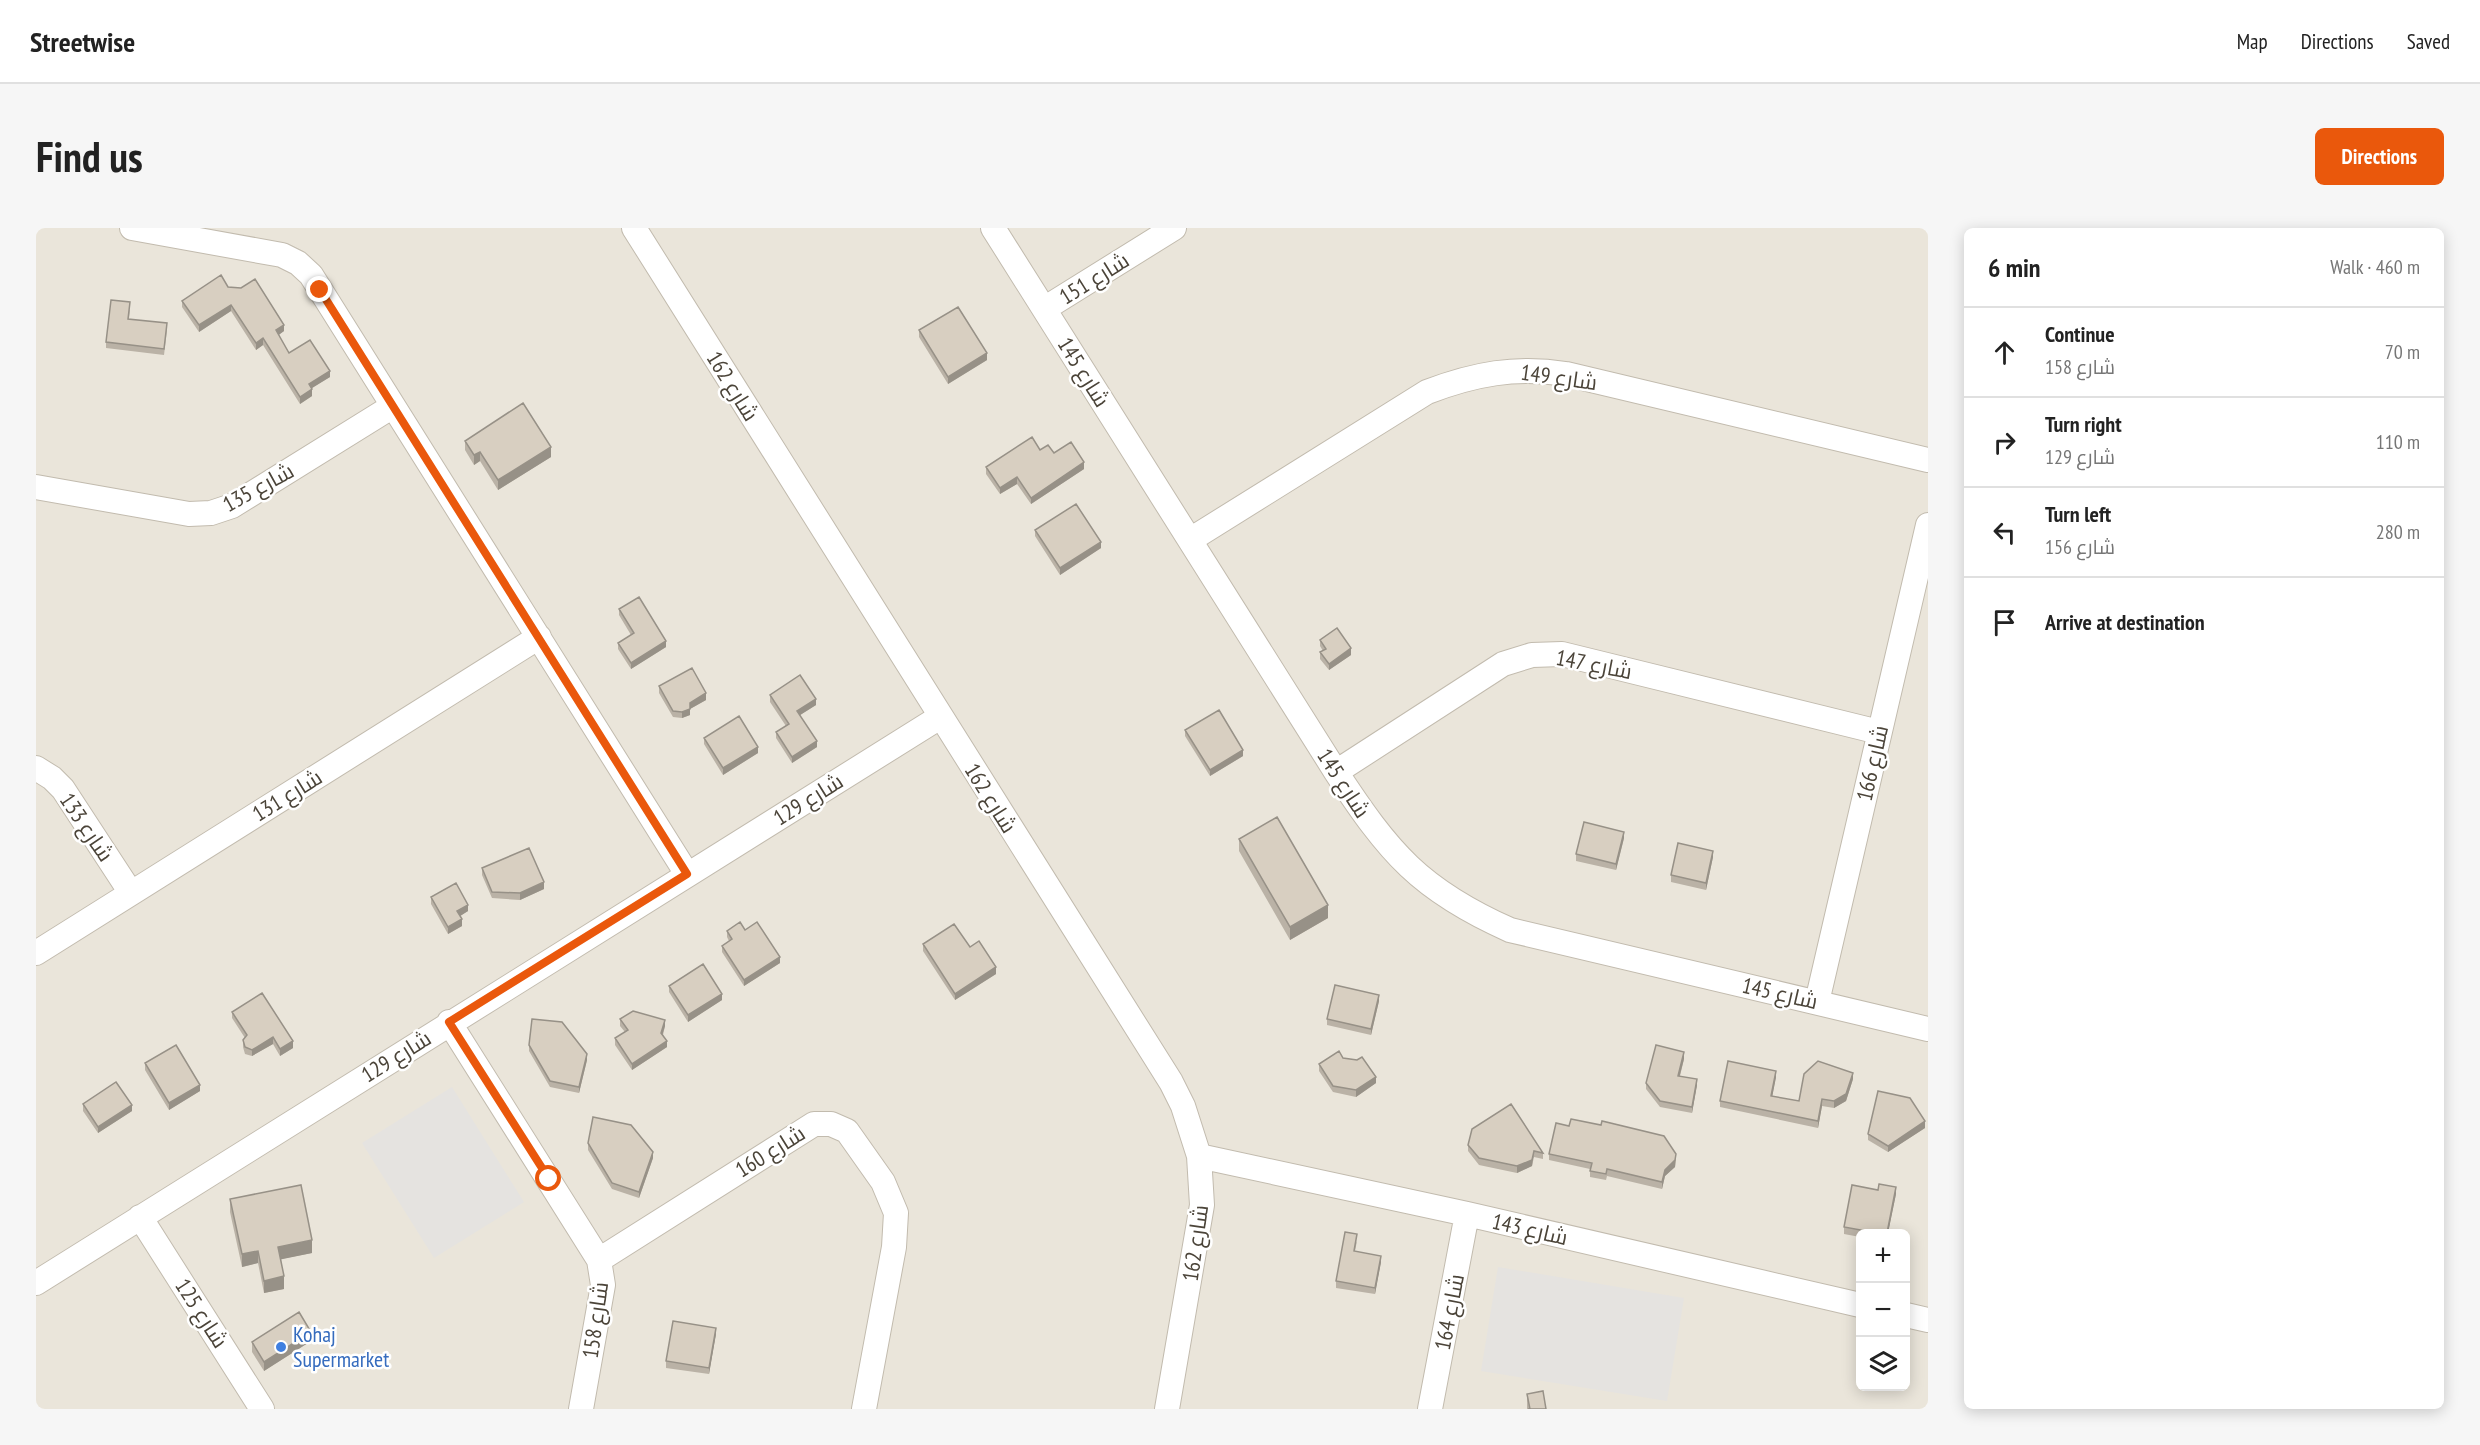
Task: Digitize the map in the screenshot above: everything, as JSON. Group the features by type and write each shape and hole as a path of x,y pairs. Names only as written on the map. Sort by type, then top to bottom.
{"street":[{"path":"132,228 282,255 298,263 311,275 687,874"},
{"name":"شارع 162","path":"634,228 1171,1082 1183,1106 1199,1156 1202,1204 1167,1409"},
{"name":"شارع 145","path":"993,228 1336,772 1374,830 1402,862 1435,890 1471,913 1510,930 1552,942 1928,1029"},
{"name":"شارع 151","path":"1044,309 1174,228"},
{"name":"شارع 149","path":"1190,540 1427,392 1463,378 1501,371 1540,370 1566,374 1928,460"},
{"name":"شارع 135","path":"36,487 189,514 211,513 232,506 393,405"},
{"name":"شارع 166","path":"1817,1002 1928,525"},
{"name":"شارع 131","path":"36,953 539,637"},
{"name":"شارع 147","path":"1336,772 1503,664 1532,655 1562,654 1879,732"},
{"name":"شارع 129","path":"36,1283 449,1022 940,717"},
{"name":"شارع 133","path":"36,768 52,778 63,789 131,893"},
{"name":"شارع 158","path":"449,1022 599,1260 603,1285 581,1409"},
{"name":"شارع 160","path":"599,1260 814,1124 831,1124 847,1131 891,1197 897,1230 864,1409"},
{"name":"شارع 143","path":"1199,1156 1467,1214 1856,1304"},
{"name":"شارع 164","path":"1430,1409 1467,1214"},
{"name":"شارع 125","path":"140,1217 262,1409"},
{"path":"1910,1316 1928,1320"}],"shaded area":[{"path":"36,228 1928,228 1928,1409 36,1409"},
{"path":"452,1087 524,1202 434,1258 362,1143"},
{"path":"1498,1267 1684,1298 1667,1401 1481,1371"}],"building":[{"path":"221,275 228,287 241,288 255,279 284,325 276,330 289,353 310,340 330,371 309,384 312,389 300,397 263,338 256,343 231,305 199,325 182,301"},
{"path":"111,300 130,302 128,319 167,323 164,349 106,342"},
{"path":"958,307 987,353 948,377 919,330"},
{"path":"523,403 551,447 498,480 480,452 474,455 465,441"},
{"path":"1032,437 1040,450 1048,445 1054,453 1071,442 1084,462 1031,498 1017,477 1000,488 986,467"},
{"path":"1076,504 1101,542 1060,568 1035,530"},
{"path":"639,597 666,641 631,663 618,643 634,633 619,609"},
{"path":"1337,628 1351,648 1329,664 1320,652 1326,649 1320,640"},
{"path":"692,668 706,693 690,703 690,709 682,712 673,711 659,686"},
{"path":"800,675 816,699 797,711 817,741 792,757 776,732 789,724 770,695"},
{"path":"1219,710 1243,750 1210,770 1185,730"},
{"path":"739,716 758,747 723,768 704,738"},
{"path":"1277,817 1328,905 1290,927 1239,839"},
{"path":"1584,822 1624,832 1616,864 1576,854"},
{"path":"1678,843 1713,851 1706,883 1671,875"},
{"path":"529,848 544,882 520,893 492,892 482,868"},
{"path":"456,883 468,905 457,911 462,919 448,927 431,897"},
{"path":"740,922 745,930 757,922 780,957 744,980 722,946 732,939 727,931"},
{"path":"954,924 970,947 979,941 996,967 955,994 923,944"},
{"path":"703,964 722,994 688,1015 669,986"},
{"path":"1335,985 1379,995 1371,1029 1327,1019"},
{"path":"262,993 293,1041 280,1049 273,1037 252,1050 245,1047 243,1040 247,1035 232,1012"},
{"path":"633,1011 665,1020 661,1033 667,1041 632,1064 615,1038 628,1030 620,1019"},
{"path":"532,1019 562,1022 587,1054 579,1087 550,1081 529,1045"},
{"path":"176,1045 200,1085 169,1103 145,1063"},
{"path":"1656,1045 1684,1052 1678,1076 1697,1079 1692,1107 1660,1101 1646,1083"},
{"path":"1339,1051 1343,1058 1357,1060 1362,1057 1376,1077 1356,1090 1333,1086 1319,1064"},
{"path":"1728,1061 1776,1071 1771,1096 1799,1101 1804,1074 1818,1061 1853,1073 1846,1094 1834,1101 1822,1099 1818,1121 1720,1101"},
{"path":"116,1082 132,1105 98,1127 83,1104"},
{"path":"1878,1091 1910,1098 1925,1121 1888,1146 1868,1134"},
{"path":"1511,1104 1543,1153 1534,1151 1532,1160 1517,1166 1479,1158 1468,1145 1472,1129"},
{"path":"593,1117 631,1125 653,1152 639,1192 612,1183 588,1143"},
{"path":"1571,1119 1601,1125 1602,1121 1664,1136 1676,1154 1675,1160 1665,1170 1662,1182 1607,1169 1606,1174 1590,1171 1592,1163 1549,1154 1556,1123 1569,1126"},
{"path":"1879,1184 1896,1187 1888,1229 1844,1227 1852,1185 1878,1190"},
{"path":"301,1185 312,1240 278,1247 284,1276 264,1281 258,1251 242,1254 230,1199"},
{"path":"1345,1232 1357,1234 1354,1251 1381,1256 1375,1288 1336,1281"},
{"path":"299,1312 311,1332 264,1362 252,1342"},
{"path":"673,1321 716,1328 709,1368 666,1361"},
{"path":"1543,1391 1546,1409 1530,1409 1527,1394"}],"place":[{"name":"Kohaj Supermarket","path":"281,1347"}],"route":[{"path":"320,290 687,874 449,1022 549,1179"}]}
